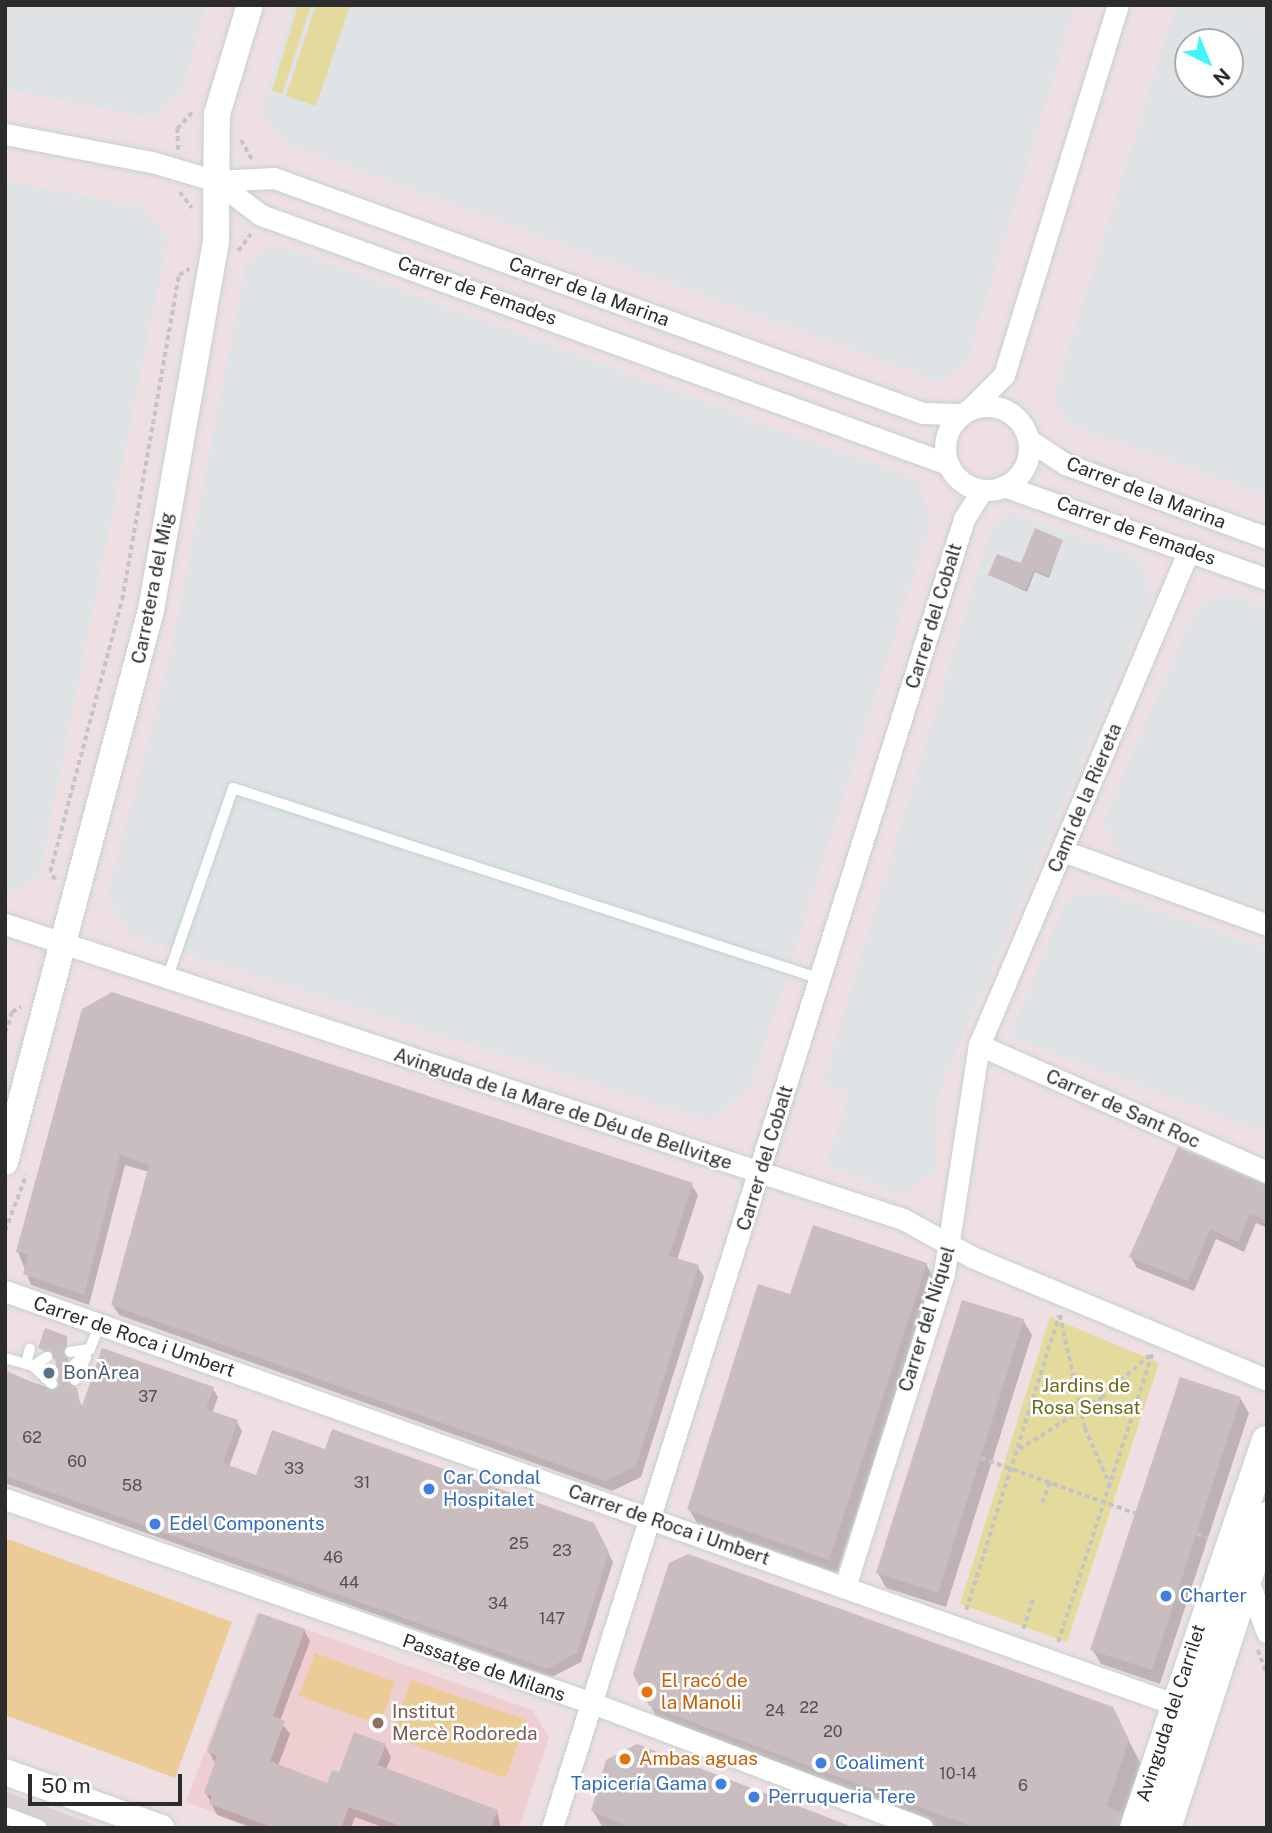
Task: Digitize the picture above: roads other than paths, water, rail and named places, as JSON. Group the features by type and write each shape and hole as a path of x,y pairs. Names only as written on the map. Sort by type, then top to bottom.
{"main road":[{"name":"Avinguda del Carrilet","path":"1135,1828 1174,1704 1267,1441"},
{"name":"Avinguda del Carrilet","path":"1167,1828 1257,1582 1267,1517"}],"street":[{"name":"Carretera del Mig","path":"5,1162 151,610 214,253 217,114 250,5"},
{"path":"1004,375 1012,413 1029,440 1021,473 1004,486 982,490 962,482 948,464 945,442 966,412 1004,375 1118,5"},
{"name":"Carrer de Femades","path":"5,134 152,162 216,181 261,215 948,464"},
{"name":"Carrer de la Marina","path":"216,181 274,178 923,413 966,412"},
{"path":"966,412 992,405 1012,413"},
{"name":"Carrer de la Marina","path":"1029,440 1065,464 1267,538"},
{"name":"Carrer de Femades","path":"1004,486 1267,579"},
{"name":"Carrer del Cobalt","path":"552,1828 761,1174 964,519 982,490"},
{"name":"Camí de la Riereta","path":"979,1045 1189,550"},
{"path":"1063,851 1267,925"},
{"name":"Avinguda de la Mare de Déu de Bellvitge","path":"5,924 903,1219 951,1245 1267,1380"},
{"name":"Carrer de Sant Roc","path":"979,1045 1267,1172"},
{"name":"Carrer del Níquel","path":"845,1587 951,1245 979,1045"},
{"name":"Carrer de Roca i Umbert","path":"5,1291 1174,1704"},
{"name":"Passatge de Milans","path":"5,1499 592,1703 922,1828"},
{"path":"1214,1588 1257,1582 1267,1633"},
{"path":"5,1772 161,1828"},
{"path":"5,1815 39,1828"}],"lane":[{"path":"167,979 233,788 821,979"},
{"path":"90,1349 73,1366 90,1349 99,1325"},
{"path":"29,1365 30,1348"},
{"path":"11,1355 29,1365 50,1371 29,1365"}],"place":[{"name":"BonÀrea","path":"49,1373"},
{"name":"Car Condal Hospitalet","path":"429,1489"},
{"name":"Edel Components","path":"155,1524"},
{"name":"Charter","path":"1166,1596"},
{"name":"El racó de la Manoli","path":"647,1692"},
{"name":"Institut Mercè Rodoreda","path":"378,1723"},
{"name":"Ambas aguas","path":"625,1759"},
{"name":"Coaliment","path":"821,1763"},
{"name":"Tapicería Gama","path":"721,1784"},
{"name":"Perruqueria Tere","path":"754,1797"}],"park label":[{"name":"Jardins de Rosa Sensat","path":"1086,1397"}]}
